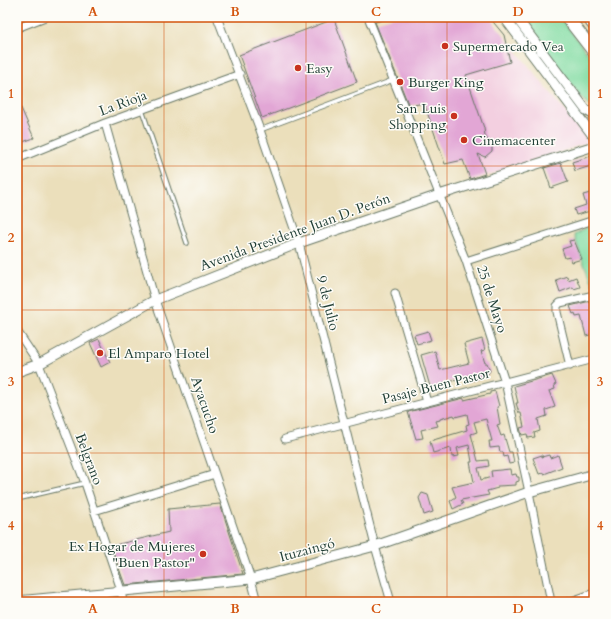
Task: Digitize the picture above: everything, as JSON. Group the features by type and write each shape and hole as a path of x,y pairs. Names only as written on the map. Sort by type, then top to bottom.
{"highway":[{"path":"567,17 594,52"},
{"path":"588,17 594,25"}],"street":[{"path":"17,28 45,17"},
{"name":"9 de Julio","path":"217,17 240,74 299,243 375,546 391,602"},
{"name":"25 de Mayo","path":"368,17 466,261 505,382 551,602"},
{"path":"504,17 594,137"},
{"path":"519,19 586,110 594,115"},
{"path":"540,65 548,58"},
{"name":"La Rioja","path":"17,159 105,123 240,74"},
{"name":"Ayacucho","path":"105,123 155,300 251,579 257,602"},
{"name":"Avenida Presidente Juan D. Perón","path":"17,372 39,364 155,300 299,243 439,195 594,146"},
{"path":"466,261 594,220"},
{"path":"395,293 427,402"},
{"path":"570,366 557,312 557,306 560,303 594,295"},
{"name":"Belgrano","path":"17,332 39,364 85,483 121,590 123,602"},
{"name":"Pasaje Buen Pastor","path":"286,439 594,359"},
{"path":"94,511 215,474"},
{"name":"Ituzaingó","path":"17,600 251,579 375,546 529,492 594,474"},
{"path":"569,602 594,593"}],"lane":[{"path":"260,130 393,80"},
{"path":"142,110 187,243"},
{"path":"17,499 85,483"}],"shaded area":[{"path":"393,17 489,17 590,142 471,181 463,160 445,164 424,103 406,106 375,22"}],"green space":[{"path":"523,17 560,17 594,62 594,109 580,96 523,21"},
{"path":"590,226 594,237 593,286 574,235"}],"building":[{"path":"393,17 489,17 504,35 510,62 466,75 484,128 485,136 492,146 492,151 485,157 478,154 485,174 470,179 463,160 445,164 424,103 409,106 375,22"},
{"name":"Easy","path":"334,19 357,82 262,118 239,55"},
{"path":"21,108 34,138 17,144 17,109"},
{"path":"594,155 594,165 575,171 572,162"},
{"path":"561,163 568,182 551,188 544,168"},
{"path":"594,192 594,210 576,215 574,209 586,205 583,195"},
{"path":"574,240 582,259 572,262 570,257 565,258 562,249 571,246 569,241"},
{"path":"567,276 568,280 576,277 580,287 574,289 573,287 560,292 556,280"},
{"path":"594,300 594,334 586,336 581,316 576,317 570,306"},
{"path":"428,331 431,340 417,344 414,335"},
{"name":"El Amparo Hotel","path":"99,339 110,362 101,367 90,343"},
{"path":"482,339 485,350 481,351 485,363 487,363 490,371 486,376 468,382 467,378 443,383 443,386 431,390 421,355 435,351 440,370 469,363 464,344"},
{"path":"552,375 556,384 554,385 555,389 549,391 555,407 546,410 547,416 538,419 540,431 534,433 535,437 528,438 527,434 522,435 520,428 524,427 521,413 519,413 516,403 518,403 514,386"},
{"path":"495,391 499,406 497,407 500,424 497,425 501,436 504,435 509,452 512,452 514,463 509,464 507,456 504,457 503,452 500,452 499,447 490,448 489,441 492,441 486,419 474,422 477,432 471,434 478,461 488,460 489,466 478,468 481,480 492,477 491,471 510,469 511,475 516,474 517,477 519,477 519,481 516,482 516,485 498,486 498,488 487,491 489,495 461,500 463,504 453,509 450,501 456,497 452,487 474,482 470,462 472,462 469,445 457,448 459,456 452,457 451,448 433,453 430,441 467,430 466,425 469,424 467,414 455,417 454,415 440,419 436,421 438,426 421,430 423,438 416,439 408,412 464,398 464,400 490,394 490,392"},
{"path":"542,455 542,457 549,455 550,458 558,455 562,467 544,474 539,474 533,458"},
{"path":"422,493 428,495 433,512 424,515 419,498"},
{"name":"Ex Hogar de Mujeres \"Buen Pastor\"","path":"220,504 243,574 125,585 111,546 169,532 168,509"}],"place":[{"name":"Supermercado Vea","path":"445,46"},
{"name":"Easy","path":"298,68"},
{"name":"Burger King","path":"400,82"},
{"name":"San Luis Shopping","path":"454,116"},
{"name":"Cinemacenter","path":"464,140"},
{"name":"El Amparo Hotel","path":"100,353"},
{"name":"Ex Hogar de Mujeres \"Buen Pastor\"","path":"203,554"}]}
